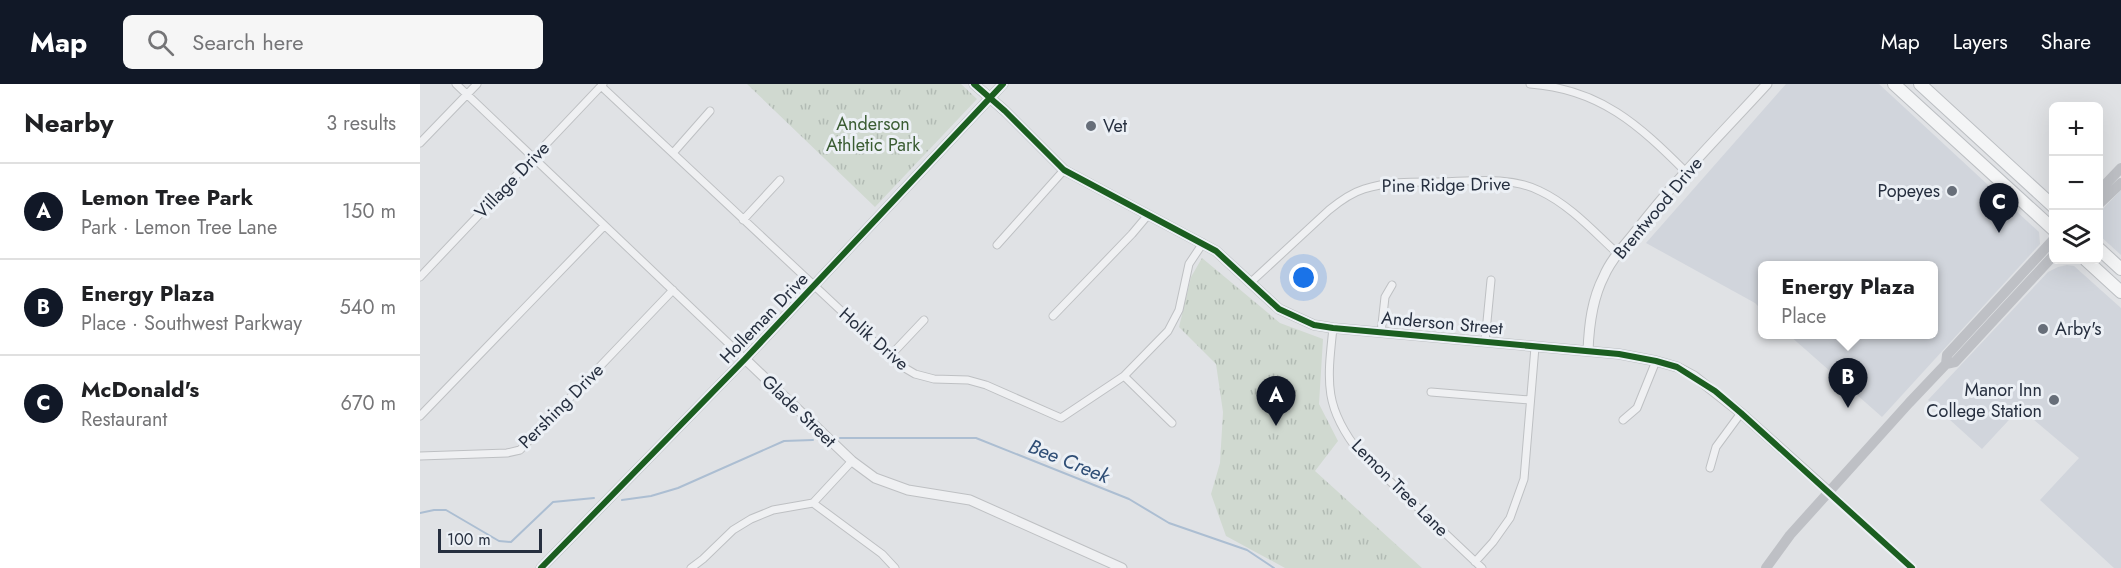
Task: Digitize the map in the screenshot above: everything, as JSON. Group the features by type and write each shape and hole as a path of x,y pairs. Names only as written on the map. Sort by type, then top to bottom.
{"main road":[{"path":"1894,84 2049,225"},
{"path":"1920,84 2049,202"},
{"path":"2103,187 2121,168"},
{"path":"2103,200 2121,183"},
{"path":"1946,364 1947,355 2049,244"},
{"path":"2103,253 2121,269"},
{"path":"1766,568 1790,535 1828,492 1946,364 1955,362 2049,260"},
{"path":"2090,264 2121,292"}],"street":[{"name":"Glade Street","path":"456,84 862,470 885,483 908,490 970,500 1122,568"},
{"path":"420,143 477,84"},
{"name":"Anderson Street","path":"974,84 1005,111 1064,170 1203,243 1226,260 1279,309 1314,325 1588,351 1656,361 1677,367 1694,376 1741,413 1912,568"},
{"name":"Holleman Drive","path":"541,568 815,287 1003,84"},
{"path":"1530,84 1574,90 1610,108 1645,132 1686,172"},
{"name":"Brentwood Drive","path":"1588,351 1590,324 1596,296 1604,275 1618,254 1648,215 1767,84"},
{"name":"Holik Drive","path":"602,85 889,357 915,374 934,379 968,380 986,385 1061,418 1124,376 1161,339 1173,324 1179,310 1189,264 1203,243"},
{"name":"Village Drive","path":"420,277 602,85"},
{"path":"673,153 710,111"},
{"path":"997,245 1064,170"},
{"path":"743,220 780,180"},
{"name":"Pine Ridge Drive","path":"1250,283 1344,199 1365,188 1397,183 1495,180 1528,186 1565,206 1618,254"},
{"path":"1053,316 1148,215"},
{"path":"420,416 604,226"},
{"path":"1485,342 1491,280"},
{"path":"1381,333 1385,297 1392,285"},
{"name":"Pershing Drive","path":"420,456 507,453 520,450 673,290"},
{"path":"889,357 924,320"},
{"name":"Lemon Tree Lane","path":"1333,328 1328,375 1329,393 1347,436 1360,453 1482,568"},
{"path":"1475,562 1504,528 1515,509 1520,493 1527,465 1535,347"},
{"path":"1623,420 1637,408 1656,361"},
{"path":"1124,376 1172,423"},
{"path":"1431,392 1530,400"},
{"path":"1710,468 1716,447 1741,413"},
{"path":"691,568 733,530 751,519 773,510 813,503 852,461"},
{"path":"813,503 882,554 895,568"}],"shaded area":[{"path":"1786,84 1879,84 2039,232 2040,244 1882,417 1794,339 1938,339 1938,261 1758,261 1758,306 1646,243"},
{"path":"2121,190 2121,255 2103,239 2103,209"},
{"path":"2067,265 2074,266 2121,308 2121,568 2114,568 2040,500 2079,458 2020,408 1982,449 1928,400 2048,272"}],"green space":[{"name":"Anderson Athletic Park","path":"747,84 961,84 977,99 875,207"},
{"path":"1202,258 1280,323 1323,339 1319,404 1338,441 1315,471 1422,568 1285,568 1226,536 1211,494 1220,463 1223,412 1216,364 1179,327 1191,277"}],"waterway":[{"name":"Bee Creek","path":"840,438 976,438 1129,499 1169,523 1247,550 1274,568"},
{"name":"Bee Creek","path":"622,500 651,496 678,488 784,441 813,440"},
{"name":"Bee Creek","path":"420,513 446,510 499,541 511,542 553,502 594,498"}],"cycle path":[{"path":"974,84 1005,111 1064,170 1216,251 1279,309 1314,325 1619,354 1677,367 1715,391 1741,413 1912,568"},
{"path":"541,568 745,359 1003,84"}],"place":[{"name":"Vet","path":"1091,126"},
{"name":"Popeyes","path":"1952,191"},
{"name":"McDonald's","path":"1999,233"},
{"name":"Arby's","path":"2043,329"},
{"name":"Manor Inn College Station","path":"2054,400"},
{"name":"Energy Plaza","path":"1848,408"},
{"name":"Lemon Tree Park","path":"1276,426"}]}
